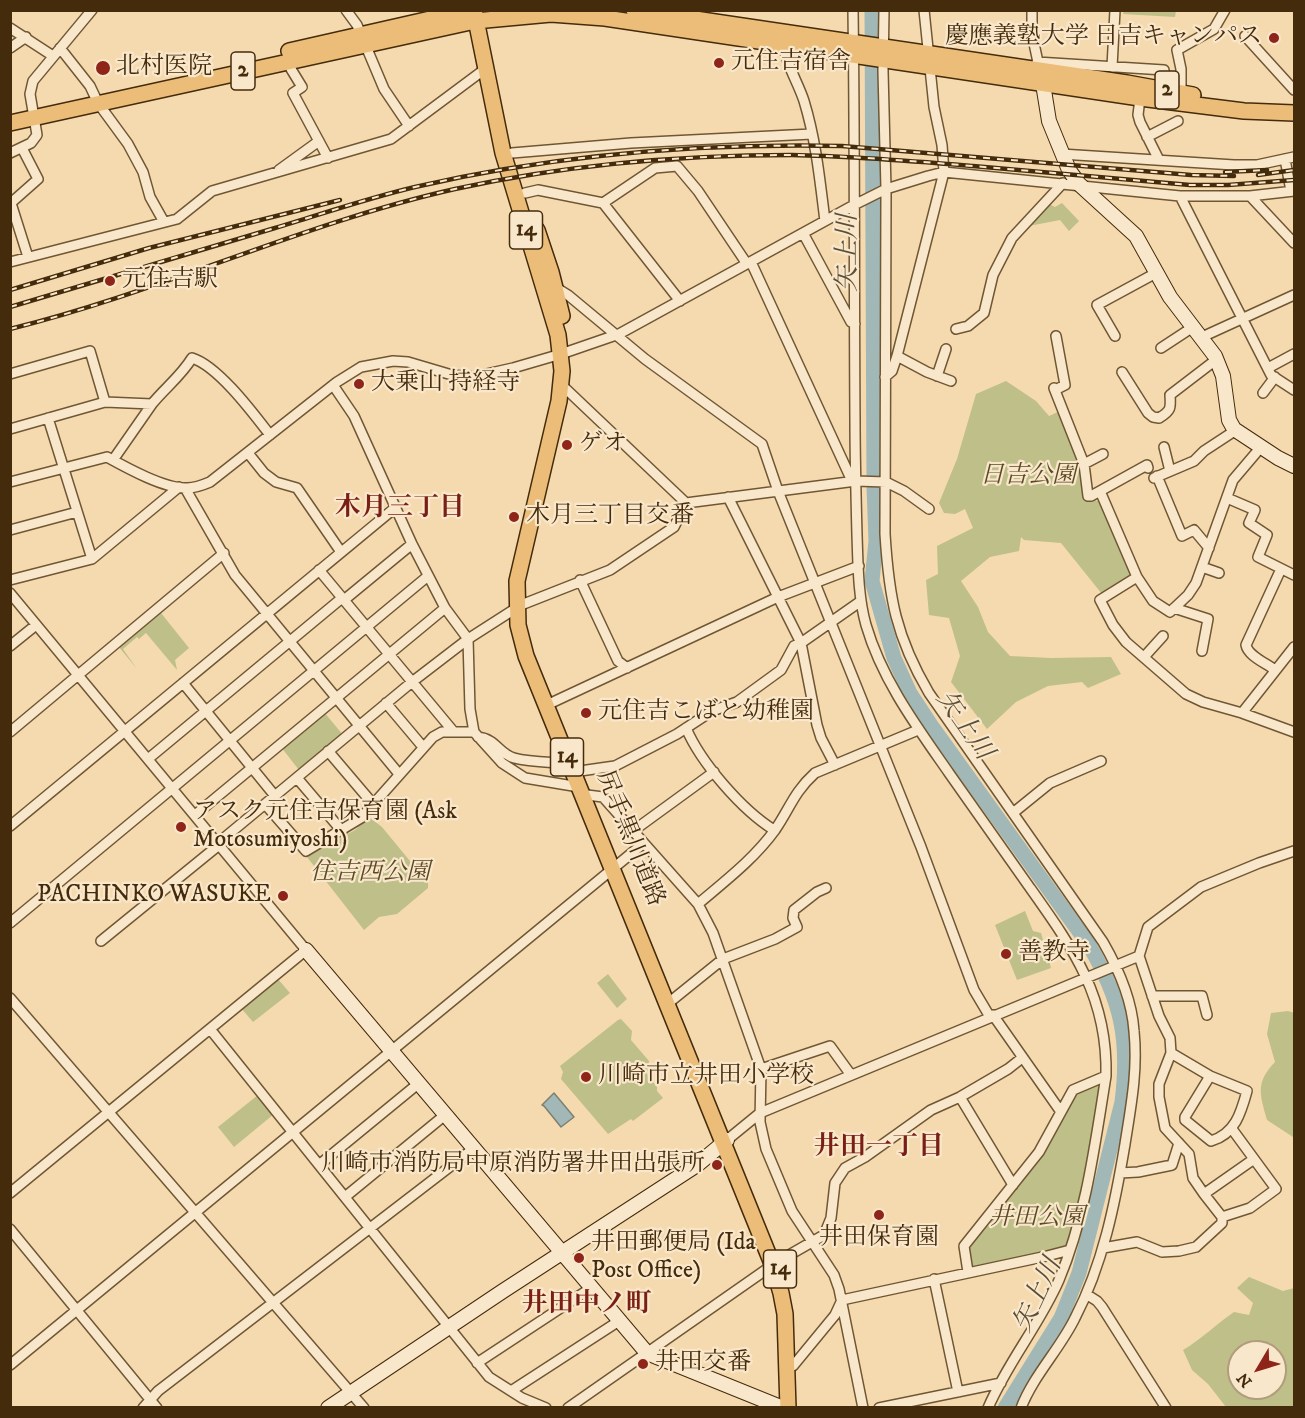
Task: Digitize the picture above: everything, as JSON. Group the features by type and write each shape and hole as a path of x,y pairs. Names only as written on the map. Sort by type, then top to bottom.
{"main road":[{"name":"2","path":"634,10 930,61 1040,72 1088,71 1181,93 1251,103 1294,103"},
{"name":"2","path":"10,112 34,112 96,99 473,14 588,16 784,45 854,49"},
{"name":"尻手黒川道路","path":"473,14 495,105 505,127 555,287 566,333 562,386 517,581 519,606 530,654 551,703 577,777"},
{"name":"2","path":"96,99 290,61 364,40"},
{"name":"2","path":"1040,72 1140,98 1244,111 1294,113"},
{"name":"尻手黒川道路","path":"495,105 495,120 503,153 564,353 566,389 526,563 518,625 526,656 784,1283 790,1314 794,1407"},
{"name":"2","path":"10,123 34,112"},
{"name":"尻手黒川道路","path":"775,1264 785,1314 780,1407"}],"street":[{"path":"346,10 364,40 368,55 384,89 409,126"},
{"path":"853,10 857,204 856,481 861,601 866,625 887,678 918,730 1056,924 1082,966 1096,1000 1105,1035 1106,1076 1080,1217 1070,1250 1058,1280 1027,1341 988,1407"},
{"path":"884,10 885,534 887,578 892,604 909,656 929,693 1086,915 1116,965 1130,1007 1134,1030 1136,1075 1120,1173 1103,1248 1075,1318 1021,1407"},
{"path":"885,377 892,371 897,356 944,172 942,145 934,107 924,10"},
{"path":"1032,10 1032,34 1049,121 1069,170 1079,184 1136,236 1170,297 1217,359 1223,376 1229,420 1236,430 1294,466"},
{"path":"1112,67 1115,10"},
{"path":"1181,93 1181,69 1177,50 1214,29 1225,10"},
{"path":"10,153 31,143 37,135 30,94 33,81 87,12"},
{"path":"10,28 57,52 90,86 96,99 115,124 139,164 150,197 164,222"},
{"path":"1245,36 1294,90"},
{"path":"10,48 26,37"},
{"path":"784,45 785,55 804,100 813,134 825,221"},
{"path":"290,61 291,69 302,87 293,93 328,158"},
{"path":"1088,71 1112,67 1164,70"},
{"path":"10,262 177,219 212,191 391,139 486,69"},
{"path":"1140,98 1138,115 1159,160"},
{"path":"1147,137 1178,121"},
{"path":"512,153 631,143 813,134"},
{"path":"273,174 319,141"},
{"path":"22,148 38,179 11,201 28,256"},
{"path":"10,482 107,457 124,467 182,488 198,487 210,482 333,385 361,367 393,361 408,362 453,375 473,377 564,353 616,335 884,190 944,172 1179,196 1250,196 1293,191 1290,158 1245,165 1061,154"},
{"path":"603,203 656,168 677,166 698,191 749,263 856,481"},
{"path":"956,329 968,326 984,313 993,275 1012,238 1063,183"},
{"path":"525,193 538,190 603,203 680,301"},
{"path":"1179,196 1268,368 1275,377 1294,390"},
{"path":"1250,196 1294,243"},
{"path":"803,233 851,322 855,324"},
{"path":"1115,336 1097,305 1156,273"},
{"path":"555,287 762,444 778,491 921,847 974,990 1061,1112"},
{"path":"1161,348 1198,332 1244,318 1294,296"},
{"path":"1056,336 1065,385 1055,389 1084,464 1087,477 1086,494 1091,496 1147,465 1148,468"},
{"path":"937,375 946,349"},
{"path":"10,374 90,351 105,402"},
{"path":"1268,368 1294,354"},
{"path":"897,356 951,381"},
{"path":"113,460 165,387 183,373 192,358 203,362 249,406 270,435"},
{"path":"1122,372 1148,413 1159,418 1172,408 1170,395 1217,359"},
{"path":"1263,393 1275,377"},
{"path":"333,385 354,416 412,544 445,608 468,639 470,710 476,735 502,763 525,778 573,786 577,777 615,766 686,728 712,711 737,702 781,670 794,646 861,601"},
{"path":"566,389 686,503"},
{"path":"10,429 105,402 152,404"},
{"path":"48,418 92,559"},
{"path":"1209,548 1194,530 1182,536 1155,477 1194,461 1204,451 1236,430"},
{"path":"1164,447 1170,471"},
{"path":"1100,491 1137,577 1157,605 1170,612 1196,583 1233,480 1261,447"},
{"path":"248,453 264,473 276,482 297,488 341,552"},
{"path":"1084,464 1103,454"},
{"path":"686,503 856,481 886,482 904,491 929,509"},
{"path":"182,488 224,553 235,575 399,774"},
{"path":"10,580 92,559 182,488"},
{"path":"728,497 801,643 819,732 835,765"},
{"path":"1227,498 1255,510 1249,523 1267,535 1258,557 1294,575"},
{"path":"101,941 359,725 468,639 519,606 610,570 674,526 686,503"},
{"path":"10,826 396,507"},
{"path":"10,530 77,512"},
{"path":"148,759 412,544"},
{"path":"10,732 224,553"},
{"path":"551,703 777,597 859,566"},
{"path":"1202,567 1219,573"},
{"path":"1275,670 1250,653 1246,645 1281,569"},
{"path":"320,570 453,731"},
{"path":"10,922 428,576"},
{"path":"1137,577 1101,600 1113,625 1126,642 1185,694 1294,732"},
{"path":"580,580 618,661 627,668"},
{"path":"10,593 251,885 647,1353 780,1407"},
{"path":"195,815 445,608"},
{"path":"1174,608 1208,619 1202,651"},
{"path":"10,646 36,625"},
{"path":"1144,657 1163,636"},
{"path":"1242,713 1294,646"},
{"path":"183,683 275,796"},
{"path":"386,703 423,747"},
{"path":"686,728 693,744 714,772 747,808 774,830"},
{"path":"698,904 744,864 774,830 801,785 814,773 918,730"},
{"path":"266,804 306,851 361,818 433,737 442,732 453,731 486,738 513,758 561,763 603,797 698,904 713,933 761,1069 761,1134 792,1211 834,1275 842,1300 863,1407"},
{"path":"328,751 373,804"},
{"path":"1013,813 1050,783 1101,761"},
{"path":"633,831 714,772"},
{"path":"297,778 342,831"},
{"path":"10,1365 644,843"},
{"path":"1103,1248 1137,1242 1162,1252 1179,1251 1196,1247 1222,1223 1222,1217 1193,1178 1189,1154 1164,1128 1158,1096 1159,1084 1170,1053 1170,1038 1152,996 1139,956 1148,927 1201,887 1294,851"},
{"path":"668,1002 723,959 790,932 797,927 793,918 794,910 817,892 826,888"},
{"path":"10,1193 306,950"},
{"path":"328,1407 689,1170 760,1113 1139,956"},
{"path":"1152,996 1202,996 1207,1015"},
{"path":"12,1003 364,1407"},
{"path":"210,1029 489,1377 510,1391 546,1407"},
{"path":"761,1069 830,1046 851,1075"},
{"path":"1170,1053 1209,1076 1247,1091 1241,1112 1232,1129 1210,1141 1185,1120 1209,1076"},
{"path":"568,1407 775,1264 824,1234 828,1229 834,1205 835,1183 844,1168 865,1157 932,1110 960,1097 1008,1069 1022,1058"},
{"path":"968,1272 964,1246 1039,1152 1073,1090 1106,1076"},
{"path":"319,1165 418,1083"},
{"path":"960,1097 1013,1185"},
{"path":"345,1197 445,1115"},
{"path":"1222,1217 1250,1208 1276,1188 1232,1129"},
{"path":"1120,1173 1172,1165 1179,1143"},
{"path":"143,1407 158,1391 473,1149"},
{"path":"1204,1194 1254,1159"},
{"path":"10,1229 157,1407"},
{"path":"842,1300 1070,1250"},
{"path":"934,1279 958,1392"},
{"path":"477,1363 591,1288"},
{"path":"1086,1294 1102,1306 1166,1407"},
{"path":"793,1366 835,1315 842,1300"},
{"path":"510,1391 619,1321"},
{"path":"879,1407 1001,1383"}],"green space":[{"path":"1124,11 1176,11 1175,17 1123,14"},
{"path":"1062,203 1079,221 1069,231 1060,220 1029,226 1049,204 1055,207"},
{"name":"日吉公園","path":"1006,381 1036,401 1049,416 1060,411 1089,499 1102,502 1130,577 1102,594 1061,543 1024,540 1021,537 1019,551 990,557 961,581 978,607 988,632 1010,656 1111,657 1121,674 1088,688 1082,682 1048,686 1016,702 987,729 951,682 960,656 949,618 929,615 926,580 938,574 937,546 973,528 965,509 955,514 944,513 939,503 957,459 976,394"},
{"path":"161,613 189,648 175,660 177,670 146,633 139,639 137,637 123,649 137,669 119,647"},
{"path":"324,712 343,735 299,770 281,747"},
{"name":"住吉西公園","path":"369,817 382,827 428,883 428,888 397,914 379,917 364,930 307,857 355,830"},
{"path":"1025,911 1033,931 1041,933 1051,968 1017,980 995,925"},
{"path":"608,974 627,999 617,1008 597,983"},
{"path":"277,978 290,993 253,1022 241,1008"},
{"path":"1288,1011 1294,1013 1293,1137 1267,1120 1261,1096 1264,1076 1275,1062 1267,1034 1271,1013"},
{"path":"621,1019 632,1031 631,1040 649,1061 647,1074 663,1098 633,1121 631,1119 608,1134 561,1079 563,1072 560,1066"},
{"name":"井田公園","path":"1096,1083 1100,1084 1089,1147 1066,1249 970,1268 967,1247 1075,1094"},
{"path":"258,1095 274,1114 234,1147 218,1127"},
{"path":"1249,1277 1283,1291 1294,1288 1294,1407 1226,1407 1208,1384 1192,1370 1183,1350 1234,1312 1249,1315 1253,1303 1237,1288"}],"water":[{"path":"554,1093 574,1117 561,1127 542,1105"}],"waterway":[{"name":"矢上川","path":"872,10 876,541 872,581 894,658 910,693 1089,945 1116,1002 1124,1039 1122,1102 1079,1273 1061,1318 1005,1408"}],"railway":[{"path":"10,307 397,191 520,167 627,153 734,147 842,146 1191,175 1234,176"},
{"path":"10,329 122,296 287,238 398,203 496,181 622,163 750,155 837,156 1190,185 1228,185 1294,180"},
{"path":"1225,172 1267,170"},
{"path":"1258,175 1294,170"},
{"path":"10,290 149,248 340,200"}],"place":[{"name":"慶應義塾大学 日吉キャンパス","path":"1274,38"},
{"name":"元住吉宿舎","path":"719,63"},
{"name":"北村医院","path":"103,68"},
{"name":"元住吉駅","path":"110,281"},
{"name":"大乗山 持経寺","path":"359,384"},
{"name":"ゲオ","path":"567,445"},
{"name":"木月三丁目交番","path":"514,517"},
{"name":"元住吉こばと幼稚園","path":"586,713"},
{"name":"アスク元住吉保育園 (Ask Motosumiyoshi)","path":"181,827"},
{"name":"PACHINKO WASUKE","path":"283,896"},
{"name":"善教寺","path":"1006,954"},
{"name":"川崎市立井田小学校","path":"586,1077"},
{"name":"川崎市消防局中原消防署井田出張所","path":"717,1165"},
{"name":"井田保育園","path":"879,1215"},
{"name":"井田郵便局 (Ida Post Office)","path":"579,1258"},
{"name":"井田交番","path":"643,1364"}],"district":[{"name":"木月三丁目","path":"400,510"},
{"name":"井田一丁目","path":"879,1149"},
{"name":"井田中ノ町","path":"587,1306"}]}
